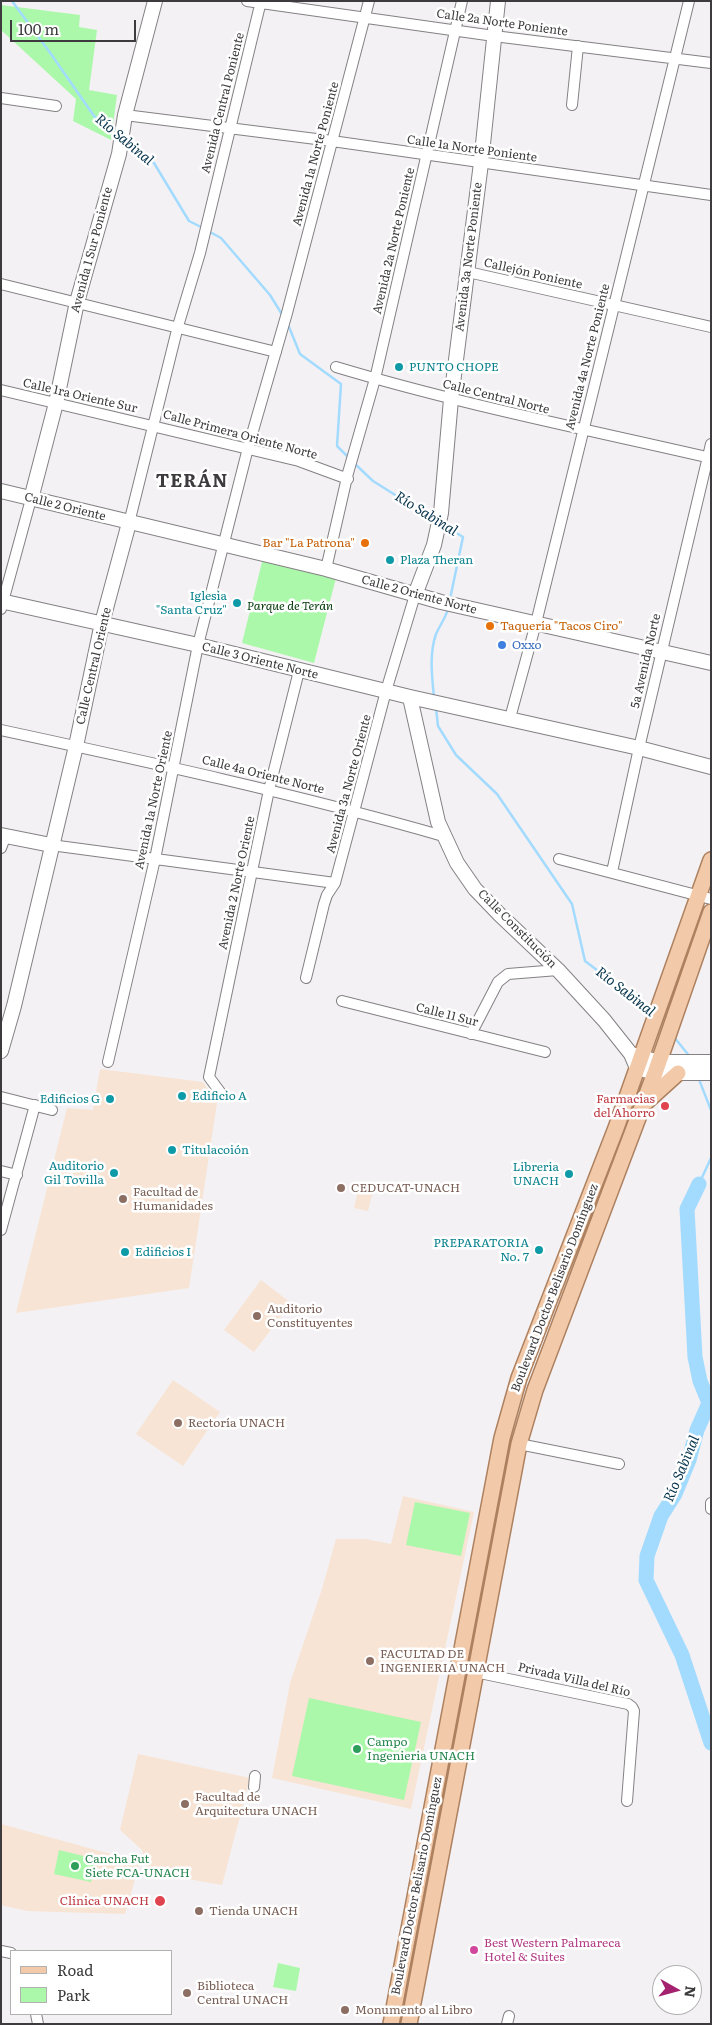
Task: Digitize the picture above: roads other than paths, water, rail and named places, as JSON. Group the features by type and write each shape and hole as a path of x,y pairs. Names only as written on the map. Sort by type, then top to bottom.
{"main road":[{"name":"Avenida 1 Sur Poniente","path":"31,499 56,403 77,302 118,154 124,121 154,1"},
{"name":"Avenida 3a Norte Poniente","path":"414,595 434,545 441,512 451,398 481,163 498,1"},
{"name":"Calle 2 Oriente","path":"1,491 129,523"},
{"name":"Calle 2 Oriente Norte","path":"129,523 326,569 441,602 711,663"},
{"name":"Calle Central Oriente","path":"14,1006 76,746 102,623 129,523"},
{"name":"Calle 3 Oriente Norte","path":"2,604 102,623 198,645 386,691 414,700 510,718"},
{"name":"Calle Constitución","path":"414,700 438,822 457,863 475,888 500,915 558,970 638,1056"},
{"path":"510,718 711,767"},
{"path":"3,839 51,845"},
{"name":"Boulevard Doctor Belisario Domínguez","path":"391,2024 502,1438 519,1378 616,1128 638,1056 704,897 711,860"},
{"name":"Boulevard Doctor Belisario Domínguez","path":"409,2024 519,1444 535,1390 555,1334 708,934 711,912"},
{"path":"1,1037 14,1006"},
{"path":"1,1051 14,1006"},
{"path":"638,1056 682,1069 708,1068"},
{"path":"643,1105 682,1069"},
{"path":"419,1878 437,1881"}],"street":[{"name":"Calle 2a Norte Poniente","path":"247,1 494,36 711,63"},
{"name":"Avenida 1a Norte Poniente","path":"276,352 369,1"},
{"name":"Avenida 2a Norte Poniente","path":"348,476 375,379 462,1"},
{"name":"Avenida 4a Norte Poniente","path":"510,718 536,623 689,1"},
{"name":"Avenida Central Poniente","path":"200,253 261,2"},
{"path":"572,105 578,46"},
{"path":"1,98 56,106"},
{"name":"Calle 1a Norte Poniente","path":"124,121 230,128 711,195"},
{"name":"Calle Central Oriente","path":"129,523 178,326 200,253"},
{"name":"Callejón Poniente","path":"468,272 711,327"},
{"path":"1,284 178,326 276,352 248,448 225,544"},
{"name":"Calle Central Norte","path":"336,367 375,379 583,430 709,457"},
{"name":"Calle 1ra Oriente Sur","path":"1,390 153,426"},
{"name":"Calle Primera Oriente Norte","path":"153,426 299,461 348,476"},
{"name":"5a Avenida Norte","path":"612,872 638,748 711,444"},
{"path":"326,569 348,476"},
{"path":"2,604 31,499"},
{"name":"Avenida 1a Norte Oriente","path":"108,1062 155,859 198,645 225,544"},
{"name":"Avenida 3a Norte Oriente","path":"306,978 324,904 327,895 335,883 386,691 414,595"},
{"name":"Avenida 2 Norte Oriente","path":"223,1096 209,1078 269,790 299,671"},
{"name":"Calle 4a Oriente Norte","path":"1,730 174,767 355,811 443,836"},
{"path":"51,845 335,883"},
{"path":"559,859 704,897"},
{"path":"471,1034 498,982 508,974 558,970"},
{"name":"Calle 11 Sur","path":"342,1001 545,1052"},
{"path":"1,1097 52,1110"},
{"path":"1,1230 35,1105"},
{"path":"1,1171 17,1175"},
{"path":"519,1444 619,1464"},
{"path":"711,1503 711,1509"},
{"name":"Privada Villa del Río","path":"476,1672 628,1704 632,1707 634,1711 627,1801"},
{"path":"254,1787 255,1776"}],"waterway":[{"name":"Río Sabinal","path":"12,1 94,116 117,134"},
{"name":"Río Sabinal","path":"126,141 154,163 189,221 203,228"},
{"name":"Río Sabinal","path":"208,231 221,238 270,295 283,316"},
{"name":"Río Sabinal","path":"287,322 300,354 341,384 337,446 349,458"},
{"name":"Río Sabinal","path":"354,463 373,481 435,520"},
{"name":"Río Sabinal","path":"442,524 463,537 450,599"},
{"name":"Río Sabinal","path":"434,697 432,649 436,634 448,609"},
{"name":"Río Sabinal","path":"436,708 438,726 456,755 497,794 572,904 585,961 652,1012"},
{"name":"Río Sabinal","path":"674,1037 691,1058"},
{"name":"Río Sabinal","path":"698,1077 711,1110"},
{"name":"Río Sabinal","path":"699,1184 711,1158"},
{"name":"Río Sabinal","path":"699,1184 687,1209 695,1357 700,1381 709,1403 697,1430 689,1460 675,1494 661,1516 647,1556 646,1580 682,1655 711,1743"}],"place":[{"name":"PUNTO CHOPE","path":"399,367"},
{"name":"Bar \"La Patrona\"","path":"365,543"},
{"name":"Plaza Theran","path":"390,560"},
{"name":"Iglesia \"Santa Cruz\"","path":"237,603"},
{"name":"Taquería \"Tacos Ciro\"","path":"490,626"},
{"name":"Oxxo","path":"502,645"},
{"name":"Edificio A","path":"182,1096"},
{"name":"Edificios G","path":"110,1099"},
{"name":"Farmacias del Ahorro","path":"665,1106"},
{"name":"Titulacoión","path":"172,1150"},
{"name":"Auditorio Gil Tovilla","path":"114,1173"},
{"name":"Libreria UNACH","path":"569,1174"},
{"name":"CEDUCAT-UNACH","path":"341,1188"},
{"name":"Facultad de Humanidades","path":"123,1199"},
{"name":"PREPARATORIA No. 7","path":"539,1250"},
{"name":"Edificios I","path":"125,1252"},
{"name":"Auditorio Constituyentes","path":"257,1316"},
{"name":"Rectoría UNACH","path":"178,1423"},
{"name":"FACULTAD DE INGENIERIA UNACH","path":"370,1661"},
{"name":"Campo Ingenieria UNACH","path":"357,1749"},
{"name":"Facultad de Arquitectura UNACH","path":"185,1804"},
{"name":"Cancha Fut Siete FCA-UNACH","path":"75,1866"},
{"name":"Clínica UNACH","path":"160,1901"},
{"name":"Tienda UNACH","path":"199,1911"},
{"name":"Best Western Palmareca Hotel & Suites","path":"474,1950"},
{"name":"Biblioteca Central UNACH","path":"187,1993"},
{"name":"Monumento al Libro","path":"345,2010"}],"district":[{"name":"TERÁN","path":"192,482"}],"park label":[{"name":"Parque de Terán","path":"290,606"}]}
